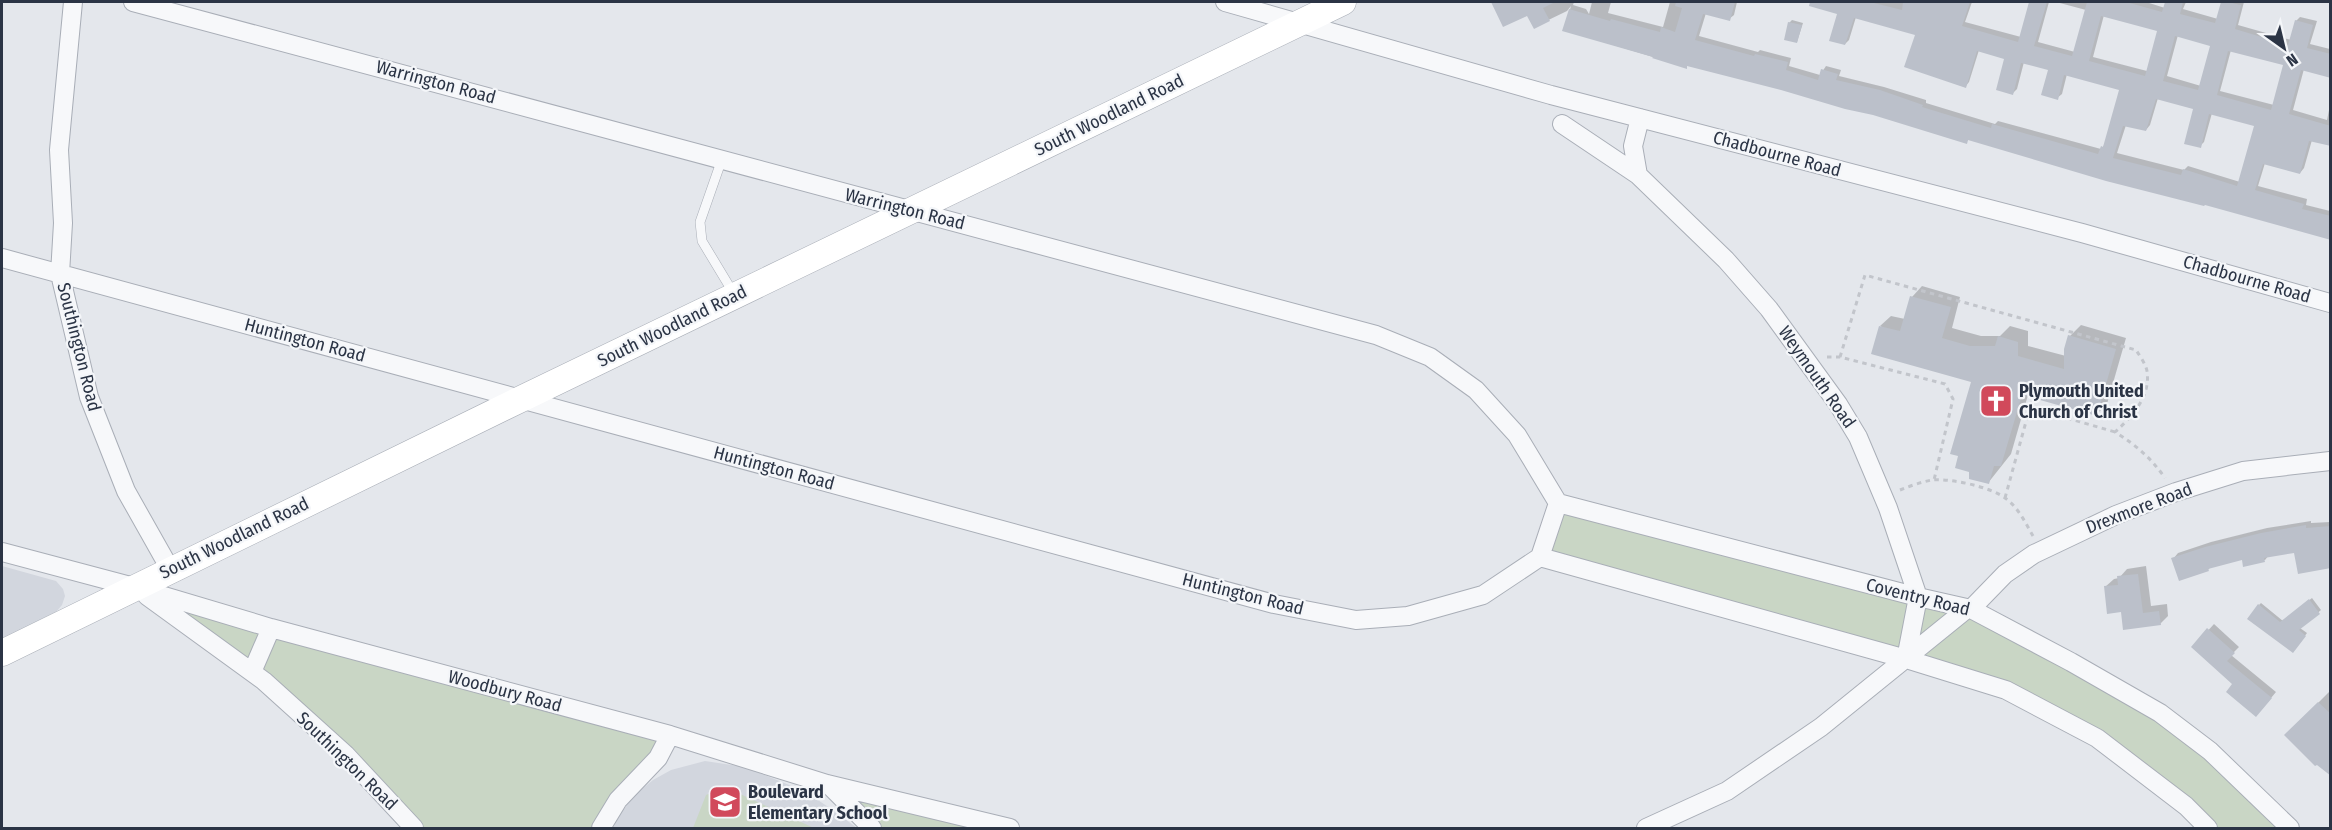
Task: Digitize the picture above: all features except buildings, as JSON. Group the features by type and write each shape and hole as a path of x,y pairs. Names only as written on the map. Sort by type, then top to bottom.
{"street":[{"name":"Southington Road","path":"73,2 58,150 63,223 60,274 89,397 126,491 170,569"},
{"name":"Warrington Road","path":"133,2 1376,335 1430,357 1476,390 1517,435 1558,503"},
{"name":"Chadbourne Road","path":"1224,2 1551,95 2071,230 2331,303"},
{"name":"South Woodland Road","path":"2,653 170,569 1343,2"},
{"path":"1638,175 1633,146 1640,118"},
{"name":"Weymouth Road","path":"1562,124 1638,175 1726,260 1765,304 1838,404 1858,438 1888,508 1918,597 1906,659"},
{"name":"Huntington Road","path":"2,258 1262,601 1356,620 1408,616 1483,595 1540,557"},
{"name":"Drexmore Road","path":"1646,828 1727,791 1821,727 1969,608 2005,574 2034,554 2116,515 2176,492 2242,471 2331,460"},
{"path":"1558,503 1540,557 1906,659 2006,690 2097,738 2186,806 2208,828"},
{"name":"Coventry Road","path":"1558,503 1918,597 1969,608 2071,662 2160,713 2210,752 2290,828"},
{"name":"Woodbury Road","path":"2,552 134,587 271,628 670,735 827,784 1010,828"},
{"name":"Southington Road","path":"134,587 252,672 346,755 414,828"},
{"path":"252,672 271,628"},
{"path":"601,828 618,800 658,758 670,735"},
{"path":"827,784 872,828"}],"lane":[{"path":"722,159 700,222 700,231 702,241 735,296"}],"path":[{"path":"1840,357 1864,275 2136,350 2147,371 2146,388 2140,407 2115,432"},
{"path":"1827,357 1840,357 1946,384 1953,399 1934,480"},
{"path":"2005,498 2027,418 2036,412 2043,411 2115,432 2138,446 2155,463 2167,480"},
{"path":"1899,490 1934,480 1990,490 2005,498 2020,513 2033,536"}],"shaded area":[{"path":"2,566 56,581 63,589 65,596 56,612 2,640"},
{"name":"Boulevard Elementary School","path":"705,761 745,767 804,791 857,828 613,828 620,814 637,793 653,780 671,770"}],"green space":[{"path":"1558,503 1968,608 2160,713 2290,828 2208,828 2186,806 2006,690 1540,557"},
{"path":"134,587 670,735 601,828 414,828 346,755"},
{"path":"827,784 1010,828 872,828"},
{"path":"725,787 814,828 693,828 706,795"}],"place":[{"name":"Plymouth United Church of Christ","path":"1996,401"},
{"name":"Boulevard Elementary School","path":"725,802"}]}
